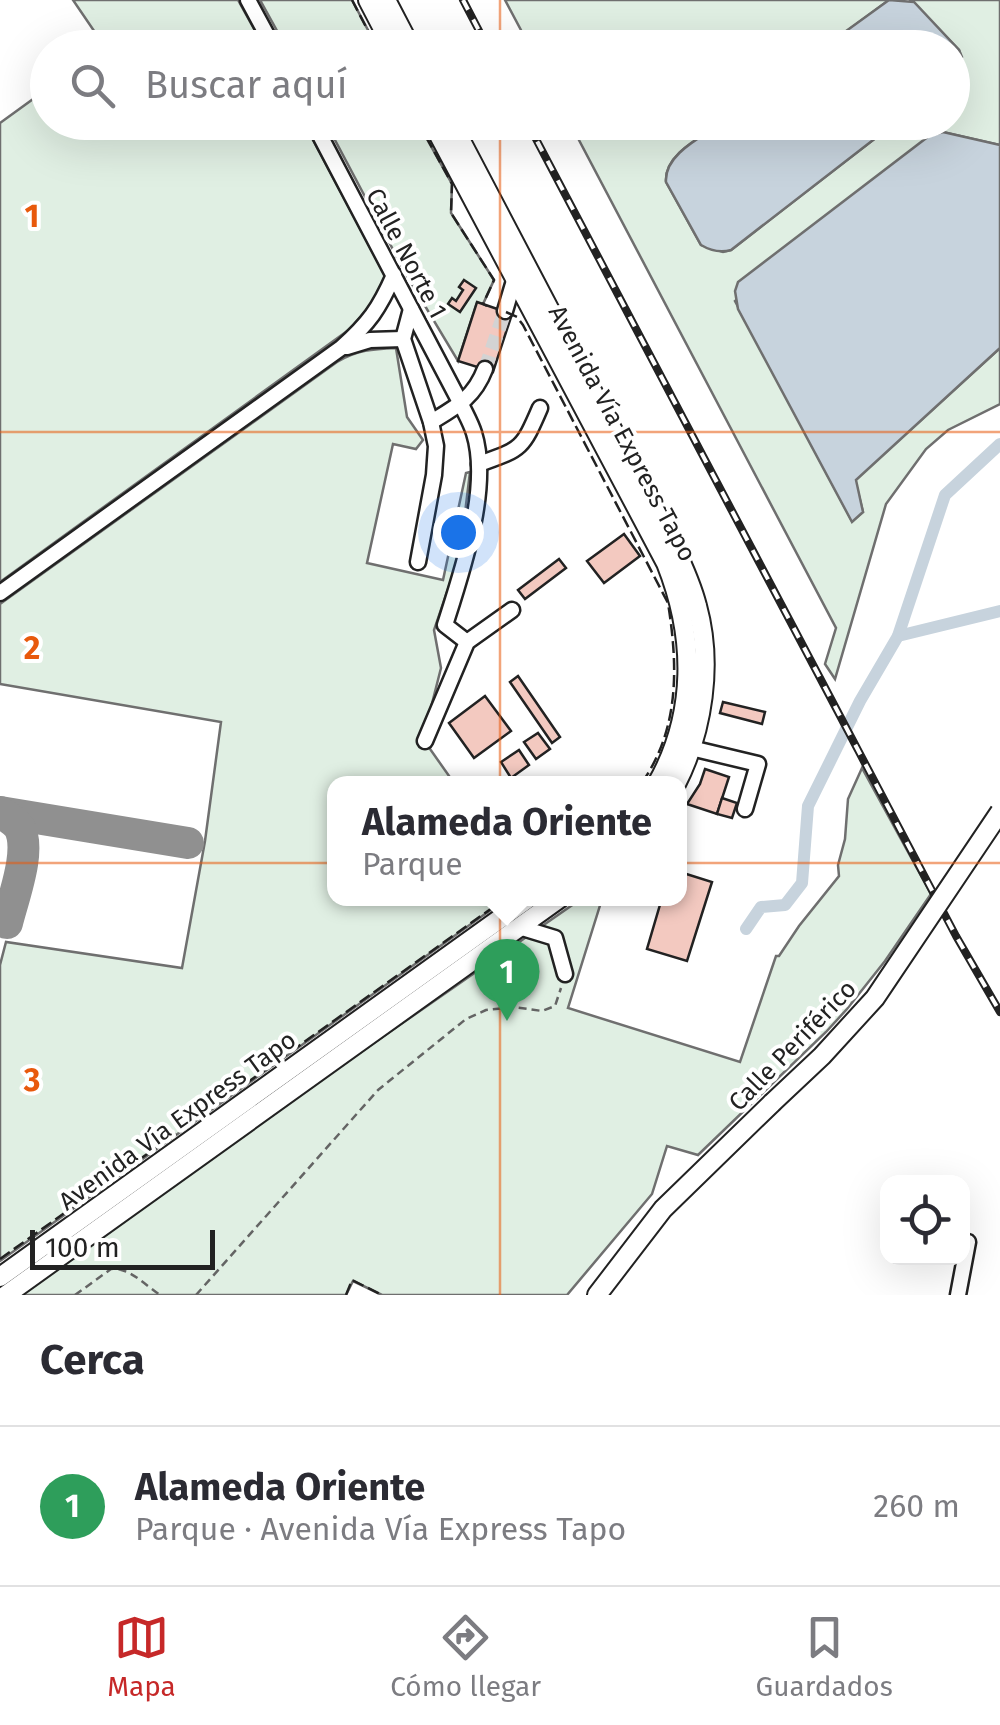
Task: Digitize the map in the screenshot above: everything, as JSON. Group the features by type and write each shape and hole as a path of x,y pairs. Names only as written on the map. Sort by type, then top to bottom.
{"main road":[{"path":"368,0 384,30"},
{"path":"386,0 402,30"},
{"name":"Avenida Vía Express Tapo","path":"441,140 666,563 676,590 688,649 686,688 678,736 661,776"},
{"name":"Avenida Vía Express Tapo","path":"460,140 688,576 704,636 705,659 691,748 679,776"},
{"name":"Calle Periférico","path":"597,1295 664,1209 822,1056 875,998 1000,812"},
{"name":"Avenida Vía Express Tapo","path":"0,1277 518,906"},
{"name":"Avenida Vía Express Tapo","path":"6,1295 549,906"}],"street":[{"path":"248,0 264,30"},
{"name":"Calle Norte 1","path":"323,140 474,433 479,464 474,521 445,625 468,642"},
{"path":"504,311 522,257"},
{"path":"0,592 342,348 380,307 394,275"},
{"path":"412,310 403,339 436,446 418,562"},
{"path":"342,348 370,340 403,339"},
{"path":"431,422 461,404 479,385 486,370"},
{"path":"479,464 511,452 526,440 540,408"},
{"path":"424,741 468,642 512,610"},
{"path":"691,748 758,764 745,809"},
{"path":"519,927 555,938 565,974"},
{"path":"958,1295 964,1265"}],"path":[{"path":"196,1295 378,1090 466,1019 486,1010 514,1007 542,1011 555,1006 565,974"},
{"path":"75,1295 118,1268 160,1295"}],"green space":[{"path":"73,0 238,0 255,30 93,30"},
{"path":"260,0 352,0 368,30 277,30"},
{"path":"505,0 889,0 848,30 521,30"},
{"path":"910,0 1000,0 1000,145 970,138 970,30 939,30"},
{"path":"30,101 30,140 313,140 387,279 350,329 0,582 0,123"},
{"path":"335,140 427,140 452,184 451,213 494,280 483,304 477,303 458,361 407,276"},
{"path":"579,140 695,140 671,163 666,182 701,245 723,252 731,250 873,140 933,140 735,301 852,521 863,512 855,480 1000,348 1000,404 948,430 926,449 886,504 835,679 825,664 836,628"},
{"path":"396,348 407,417 423,440 416,449 393,444 367,563 443,580 466,473 470,472 460,554 434,630 441,668 423,739 449,776 327,776 327,906 496,906 0,1261 0,965 6,942 182,968 221,722 0,684 0,604 337,362 365,351"},
{"path":"862,768 931,894 847,1009 698,1155 667,1146 652,1194 567,1295 382,1295 353,1281 346,1295 19,1295 571,906 600,906 568,1008 740,1062 776,956 839,876 848,799"}],"shaded area":[{"path":"889,0 914,2 940,30 848,30"},
{"path":"970,138 1000,145 1000,348 856,480 863,512 852,522 738,309 738,282 924,140"},
{"path":"695,140 873,140 731,250 719,251 701,245 666,182 671,163"}],"building":[{"path":"464,280 476,288 460,312 448,304 452,298 456,301"},
{"path":"477,302 512,314 493,372 458,361"},
{"path":"624,534 640,556 604,583 587,561"},
{"path":"559,559 566,568 525,599 518,590"},
{"path":"518,676 560,737 552,743 510,682"},
{"path":"485,696 511,731 474,758 449,723"},
{"path":"723,702 765,712 762,724 720,713"},
{"path":"538,733 550,749 536,759 524,742"},
{"path":"519,750 529,765 510,776 501,762"},
{"path":"705,769 729,777 717,814 687,804"},
{"path":"722,798 737,803 732,818 717,814"},
{"path":"687,874 712,882 687,961 647,949 660,906 687,906"}],"waterway":[{"path":"746,929 761,907 785,905 802,883 808,806 860,701 898,636 945,495 1000,444"},
{"path":"898,636 1000,611"}],"taxiway":[{"path":"0,812 188,843"},
{"path":"0,812 19,827 23,848 7,923"}],"tunnel":[{"path":"485,369 505,311"}],"railway":[{"path":"463,0 479,30"},
{"path":"536,140 956,936 1000,1012"}],"fence":[{"path":"352,0 368,30"},
{"path":"428,140 452,184 451,213 494,280 483,304 487,306"},
{"path":"506,312 523,325 668,603 673,696 663,741 646,776"},
{"path":"0,1259 495,906"},
{"path":"346,1295 352,1280 382,1295"}],"place":[{"name":"Alameda Oriente","path":"507,1021"}]}
